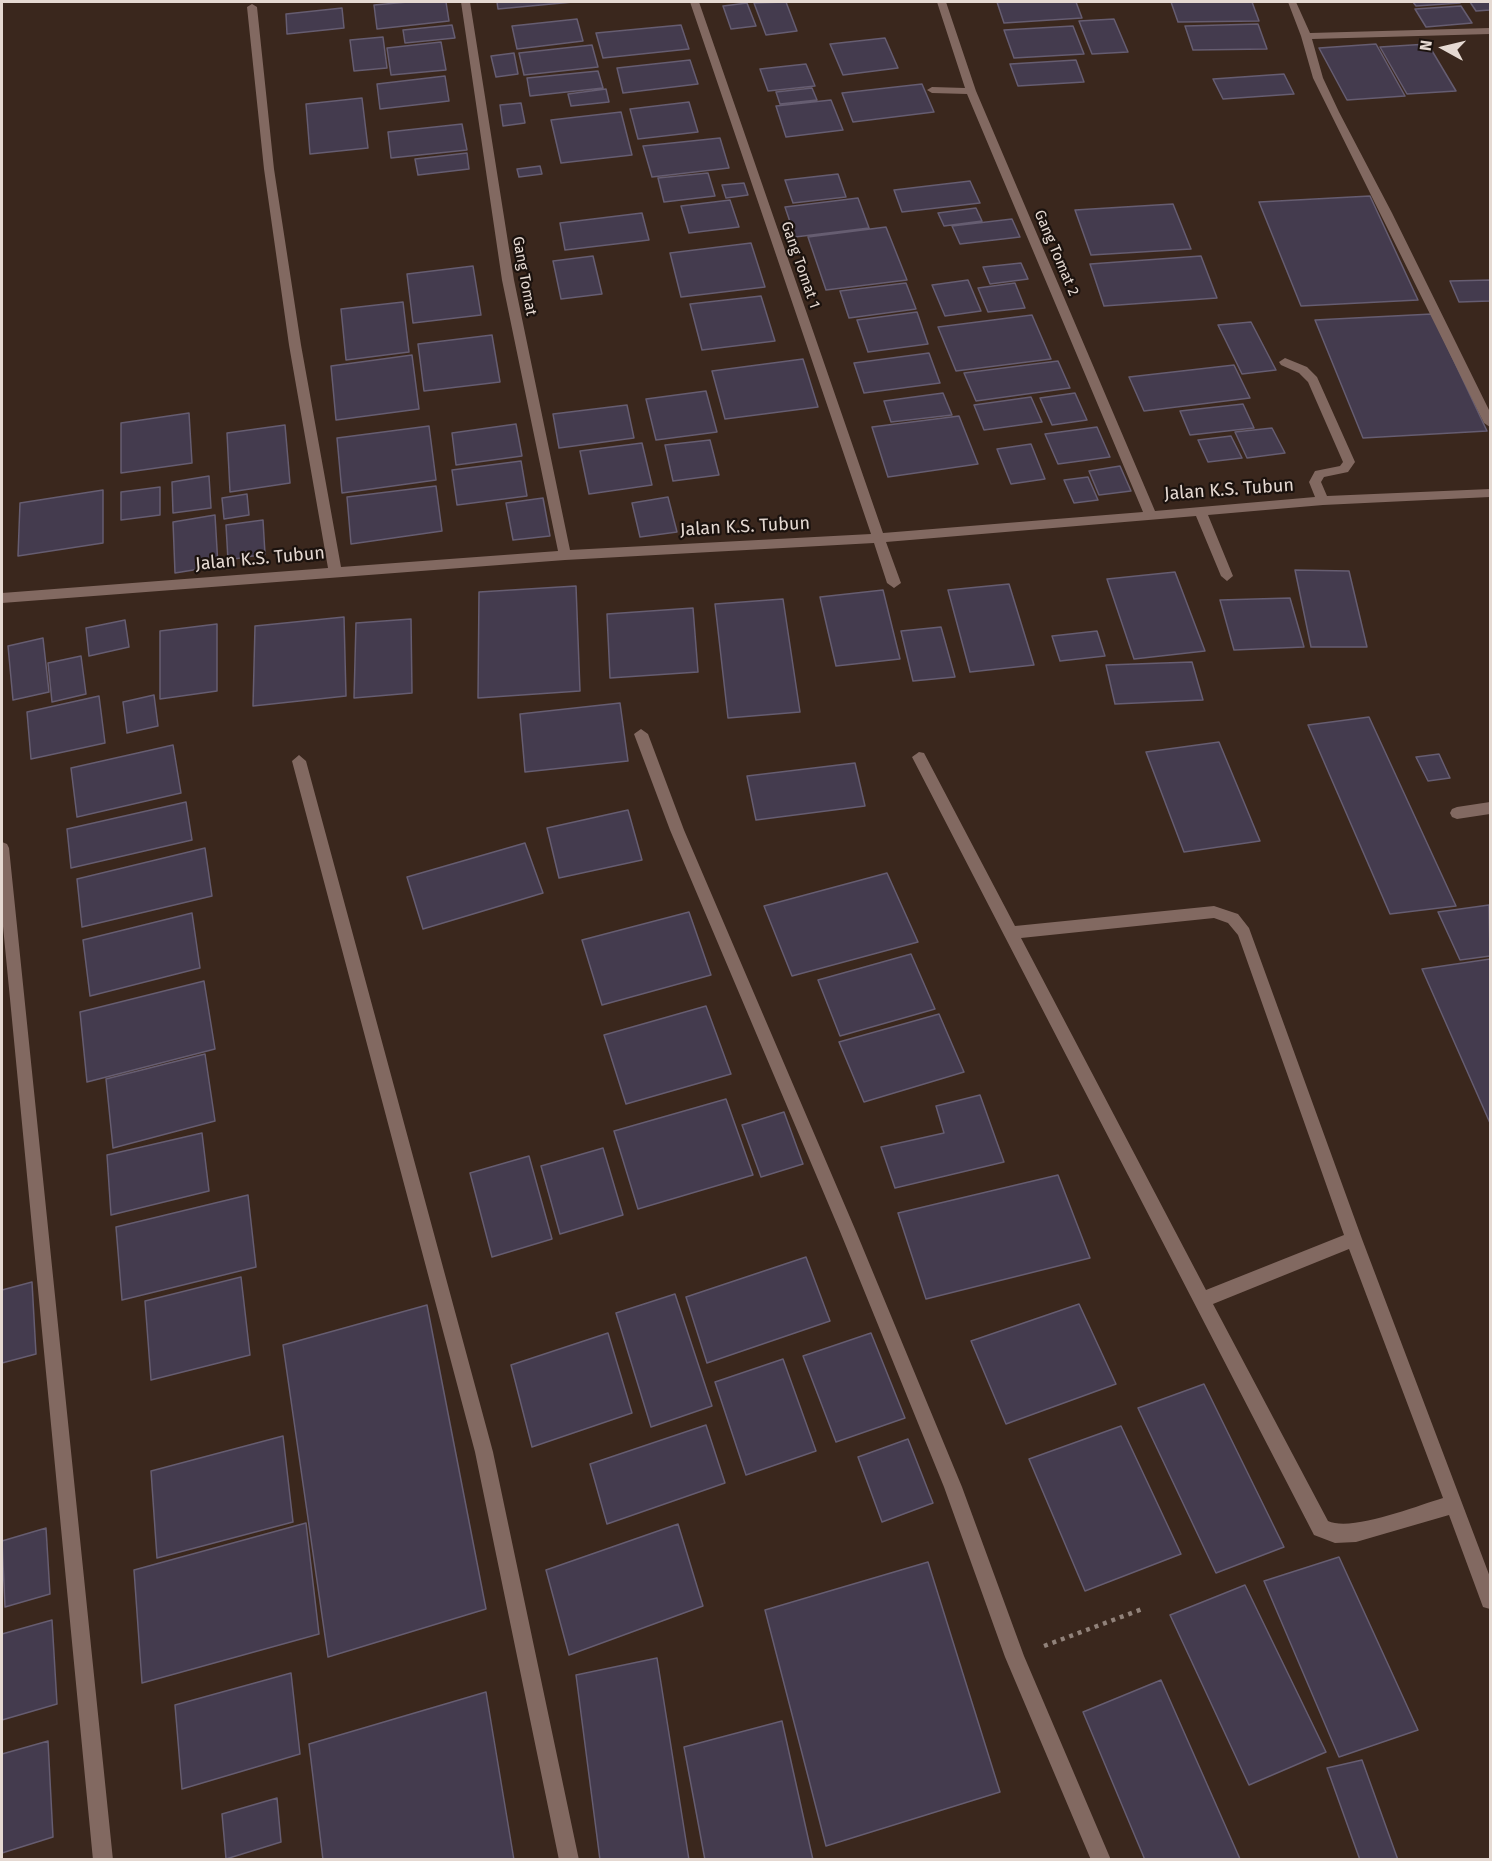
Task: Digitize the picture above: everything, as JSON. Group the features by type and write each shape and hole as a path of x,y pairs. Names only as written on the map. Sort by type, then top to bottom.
{"street":[{"name":"Gang Tomat","path":"465,2 508,279 565,555"},
{"name":"Gang Tomat 1","path":"694,2 894,583"},
{"name":"Gang Tomat 2","path":"941,2 971,91 1150,514"},
{"path":"1292,2 1306,36 1318,78 1334,112 1491,423"},
{"path":"252,7 271,181 295,345 335,571"},
{"path":"1306,36 1491,31"},
{"path":"932,90 971,91"},
{"path":"1285,362 1304,370 1313,380 1349,462 1344,469 1318,474 1315,482 1323,501"},
{"name":"Jalan K.S. Tubun","path":"2,598 565,555 878,538 1323,501 1491,493"},
{"path":"1200,510 1227,576"},
{"path":"641,734 677,830 954,1487 1015,1657 1101,1860"},
{"path":"919,757 1321,1528 1335,1534 1356,1533 1454,1504"},
{"path":"299,761 484,1452 569,1860"},
{"path":"1457,813 1491,808"},
{"path":"2,848 58,1390 103,1860"},
{"path":"1011,933 1214,912 1233,918 1244,932 1354,1239 1491,1600"},
{"path":"1202,1300 1354,1239"}],"path":[{"path":"1015,1657 1145,1608"}],"building":[{"path":"446,2 449,21 377,29 374,5"},
{"path":"497,2 573,2 498,9"},
{"path":"786,2 797,31 766,35 754,3"},
{"path":"997,2 1076,2 1082,18 1004,23"},
{"path":"1171,2 1252,2 1259,21 1178,22"},
{"path":"1413,2 1459,2 1460,3 1416,6"},
{"path":"1470,2 1490,2 1490,10 1476,11"},
{"path":"747,3 756,26 731,29 723,6"},
{"path":"1461,6 1472,23 1426,27 1415,9"},
{"path":"342,8 344,28 287,34 286,14"},
{"path":"577,19 583,41 517,49 512,26"},
{"path":"1114,19 1128,52 1092,54 1079,21"},
{"path":"1258,24 1267,49 1193,50 1185,26"},
{"path":"452,25 455,38 405,43 403,30"},
{"path":"681,25 689,49 603,58 596,33"},
{"path":"1073,26 1084,54 1014,58 1004,30"},
{"path":"383,37 387,68 354,71 350,40"},
{"path":"885,38 898,68 843,75 830,44"},
{"path":"441,42 446,70 391,75 387,48"},
{"path":"1376,44 1405,96 1347,100 1319,48"},
{"path":"1428,44 1456,91 1407,94 1380,47"},
{"path":"592,45 598,67 524,75 519,53"},
{"path":"514,53 518,74 496,77 491,56"},
{"path":"690,60 698,84 623,93 617,68"},
{"path":"1076,60 1084,82 1018,86 1010,64"},
{"path":"806,64 815,86 768,91 760,69"},
{"path":"598,71 603,88 530,96 527,78"},
{"path":"1284,74 1294,94 1223,99 1213,79"},
{"path":"445,76 449,101 380,109 377,84"},
{"path":"922,84 934,112 853,122 842,93"},
{"path":"812,88 817,100 780,104 776,92"},
{"path":"606,89 609,102 571,106 568,94"},
{"path":"362,98 368,148 310,154 306,104"},
{"path":"831,100 843,130 786,137 776,106"},
{"path":"689,102 698,132 638,139 630,109"},
{"path":"521,103 525,123 503,126 500,105"},
{"path":"621,112 632,155 561,163 551,120"},
{"path":"462,124 467,150 391,158 388,132"},
{"path":"720,138 729,168 652,177 643,146"},
{"path":"467,153 469,169 418,175 415,159"},
{"path":"540,166 542,174 519,177 517,169"},
{"path":"708,173 715,196 664,202 658,178"},
{"path":"838,174 846,197 793,203 785,180"},
{"path":"970,181 980,203 902,212 894,190"},
{"path":"744,183 748,195 726,198 722,185"},
{"path":"1370,196 1418,300 1301,306 1259,202"},
{"path":"858,198 869,228 795,237 785,207"},
{"path":"730,200 739,227 689,233 681,206"},
{"path":"1173,204 1191,249 1091,255 1075,210"},
{"path":"976,208 982,221 944,226 938,213"},
{"path":"642,213 649,240 565,250 560,223"},
{"path":"1012,219 1020,237 960,244 952,226"},
{"path":"886,227 907,280 826,290 808,237"},
{"path":"751,243 765,287 681,297 670,253"},
{"path":"593,256 602,294 561,299 553,261"},
{"path":"1201,256 1217,298 1104,306 1090,264"},
{"path":"1021,263 1028,279 990,284 983,267"},
{"path":"473,266 481,315 413,323 407,274"},
{"path":"968,280 981,311 945,316 932,285"},
{"path":"1490,280 1490,301 1459,302 1450,281"},
{"path":"906,283 916,309 849,318 840,291"},
{"path":"1015,283 1025,308 988,312 978,288"},
{"path":"761,296 775,341 702,350 690,304"},
{"path":"403,302 409,352 346,360 341,309"},
{"path":"917,312 928,344 868,352 857,320"},
{"path":"1432,314 1487,431 1363,438 1315,320"},
{"path":"1032,315 1051,359 956,371 938,327"},
{"path":"1251,322 1276,370 1242,374 1218,325"},
{"path":"492,335 500,382 424,391 418,344"},
{"path":"929,353 940,383 864,393 854,363"},
{"path":"412,355 419,409 336,420 331,366"},
{"path":"803,359 818,407 725,419 712,371"},
{"path":"1058,361 1070,388 976,401 964,373"},
{"path":"1234,365 1250,398 1144,411 1129,377"},
{"path":"706,391 717,432 656,440 646,399"},
{"path":"943,393 952,415 891,422 884,401"},
{"path":"1075,393 1087,420 1052,425 1040,398"},
{"path":"1031,397 1042,422 984,430 974,405"},
{"path":"1243,404 1254,428 1190,435 1180,411"},
{"path":"627,405 634,438 559,448 553,414"},
{"path":"189,413 192,463 121,473 121,423"},
{"path":"959,416 978,464 888,477 872,427"},
{"path":"516,424 522,456 456,465 452,433"},
{"path":"285,425 290,483 230,492 227,433"},
{"path":"429,426 436,480 342,493 337,438"},
{"path":"1097,427 1110,457 1058,464 1045,434"},
{"path":"1272,428 1285,453 1247,458 1235,432"},
{"path":"1231,436 1242,458 1208,462 1198,440"},
{"path":"710,440 719,475 673,481 665,445"},
{"path":"642,443 652,485 589,494 580,451"},
{"path":"1031,444 1045,479 1011,484 997,449"},
{"path":"521,461 527,496 457,505 452,470"},
{"path":"1120,466 1131,491 1099,495 1089,471"},
{"path":"209,476 211,508 173,513 172,482"},
{"path":"1088,477 1098,500 1074,503 1064,480"},
{"path":"436,486 442,531 351,544 347,497"},
{"path":"160,487 160,515 121,520 121,492"},
{"path":"103,490 103,543 18,556 20,503"},
{"path":"247,494 249,515 224,519 222,498"},
{"path":"668,497 677,532 640,537 632,503"},
{"path":"543,498 550,536 513,540 506,503"},
{"path":"215,515 218,566 175,573 173,522"},
{"path":"263,520 265,554 228,560 226,525"},
{"path":"1295,570 1349,571 1367,647 1311,647"},
{"path":"1175,572 1205,651 1134,659 1107,579"},
{"path":"1009,584 1034,665 970,672 948,590"},
{"path":"576,586 580,691 478,698 479,592"},
{"path":"883,590 900,659 836,666 820,597"},
{"path":"1290,598 1304,647 1234,650 1220,600"},
{"path":"783,599 800,712 728,718 715,604"},
{"path":"693,608 698,672 610,678 607,614"},
{"path":"344,617 346,696 253,706 255,626"},
{"path":"411,619 412,693 354,698 356,623"},
{"path":"125,620 129,647 89,656 86,628"},
{"path":"217,624 217,691 160,699 160,631"},
{"path":"941,627 955,677 913,681 901,631"},
{"path":"1097,631 1105,656 1060,661 1052,636"},
{"path":"43,638 49,692 13,700 8,646"},
{"path":"81,656 86,694 52,702 48,663"},
{"path":"1192,662 1203,700 1115,704 1106,665"},
{"path":"154,695 158,726 127,733 123,702"},
{"path":"99,696 105,743 31,759 27,712"},
{"path":"620,703 628,761 525,772 520,714"},
{"path":"1369,717 1456,906 1390,914 1308,725"},
{"path":"1219,742 1260,841 1184,852 1146,752"},
{"path":"173,745 181,793 77,817 71,768"},
{"path":"1439,754 1450,778 1428,781 1416,757"},
{"path":"855,763 865,806 756,820 747,776"},
{"path":"186,802 192,840 71,868 67,829"},
{"path":"628,810 642,860 559,878 547,828"},
{"path":"525,843 543,893 423,929 407,877"},
{"path":"205,848 212,896 82,927 77,879"},
{"path":"887,873 918,942 792,976 764,906"},
{"path":"1489,905 1490,956 1460,960 1438,912"},
{"path":"689,912 711,975 602,1005 582,940"},
{"path":"192,913 200,968 90,996 83,940"},
{"path":"911,954 935,1009 840,1036 818,980"},
{"path":"1490,959 1490,1123 1422,969"},
{"path":"204,981 215,1049 87,1082 80,1012"},
{"path":"706,1006 731,1074 626,1104 604,1035"},
{"path":"939,1014 964,1072 864,1102 839,1042"},
{"path":"205,1054 215,1121 113,1148 106,1079"},
{"path":"980,1095 1004,1162 895,1188 881,1147 944,1133 936,1106"},
{"path":"726,1099 753,1175 638,1209 614,1131"},
{"path":"784,1112 803,1164 761,1177 742,1125"},
{"path":"202,1133 209,1191 111,1215 107,1155"},
{"path":"603,1148 623,1215 560,1234 541,1166"},
{"path":"529,1156 552,1239 492,1257 470,1173"},
{"path":"1058,1175 1090,1258 926,1299 898,1213"},
{"path":"248,1195 256,1267 122,1300 116,1227"},
{"path":"806,1257 830,1321 707,1363 686,1297"},
{"path":"241,1277 250,1355 151,1380 145,1301"},
{"path":"32,1282 36,1354 2,1363 2,1290"},
{"path":"675,1294 712,1406 651,1427 616,1313"},
{"path":"1079,1304 1116,1384 1006,1424 971,1341"},
{"path":"427,1305 486,1609 328,1657 283,1345"},
{"path":"608,1333 632,1413 532,1447 511,1365"},
{"path":"871,1333 905,1418 836,1442 803,1356"},
{"path":"783,1359 816,1451 746,1475 715,1382"},
{"path":"1204,1384 1284,1547 1216,1573 1138,1408"},
{"path":"706,1425 725,1483 607,1524 590,1464"},
{"path":"1121,1426 1181,1554 1085,1591 1029,1459"},
{"path":"283,1436 293,1522 157,1558 151,1471"},
{"path":"908,1439 933,1503 882,1522 858,1457"},
{"path":"306,1523 319,1634 142,1683 134,1570"},
{"path":"678,1524 703,1606 569,1655 546,1570"},
{"path":"46,1528 50,1594 5,1607 2,1541"},
{"path":"1339,1557 1418,1730 1339,1757 1264,1581"},
{"path":"928,1562 1000,1792 826,1846 765,1610"},
{"path":"1245,1585 1326,1752 1249,1785 1170,1615"},
{"path":"52,1620 57,1704 2,1720 2,1634"},
{"path":"657,1658 689,1860 600,1860 576,1675"},
{"path":"291,1673 300,1754 182,1789 175,1705"},
{"path":"1161,1680 1240,1859 1145,1860 1083,1712"},
{"path":"486,1692 514,1860 323,1860 309,1744"},
{"path":"782,1721 813,1860 705,1860 684,1747"},
{"path":"48,1741 53,1837 2,1853 2,1754"},
{"path":"1362,1760 1398,1860 1360,1860 1327,1768"},
{"path":"277,1798 281,1842 226,1859 222,1814"}]}
